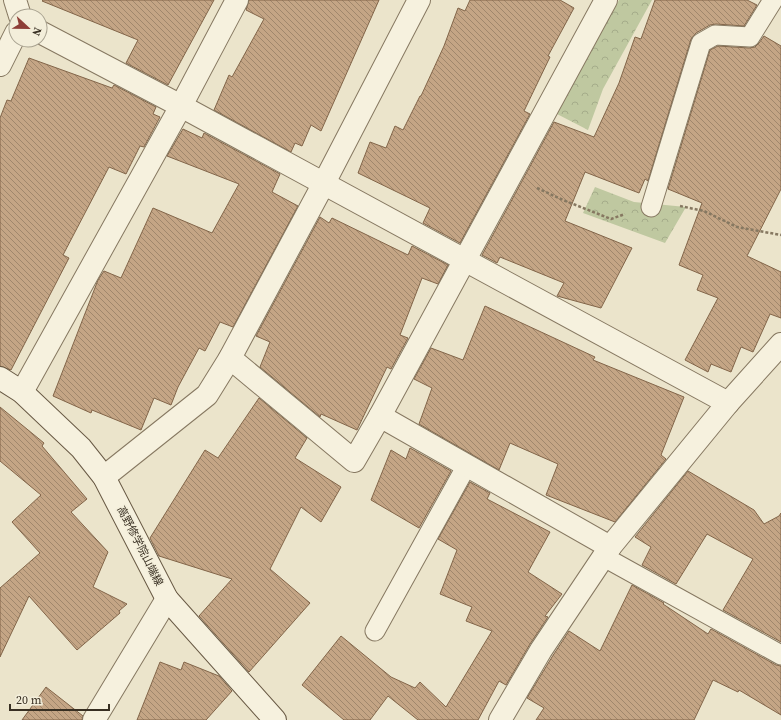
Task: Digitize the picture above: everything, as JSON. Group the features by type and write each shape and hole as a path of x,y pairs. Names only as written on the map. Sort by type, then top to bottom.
{"street":[{"path":"22,392 181,106 237,0"},
{"path":"104,477 207,395 230,358 324,183 419,0"},
{"path":"230,358 354,461 380,416 606,0"},
{"path":"48,36 324,183 728,403"},
{"path":"0,65 8,48"},
{"path":"500,720 541,650 607,552 728,403 781,344"},
{"name":"高野修学院山端線","path":"0,378 22,392 81,448 104,477 167,599 275,720"},
{"path":"380,416 467,465 607,552"},
{"path":"94,720 167,599"}],"lane":[{"path":"652,203 701,43 715,35 750,37 773,0"},
{"path":"375,631 467,465"},
{"path":"607,552 781,655"}],"path":[{"path":"510,175 564,200 611,219 652,203 704,211 737,227 781,235"}],"green space":[{"path":"619,0 652,0 603,89 588,130 557,114"},
{"path":"595,187 634,202 686,207 665,243 583,213"}],"building":[{"path":"214,0 168,85 126,63 138,40 42,1"},
{"path":"249,0 379,0 321,131 311,125 302,146 295,143 291,152 214,110 229,75 232,77 264,19 246,10"},
{"path":"470,0 560,0 574,8 548,56 550,57 524,111 530,114 460,243 423,223 430,208 358,173 370,142 386,148 395,126 403,130 421,96 444,46 458,8 465,11"},
{"path":"655,0 747,0 757,5 744,26 710,25 696,33 691,39 648,181 645,179 639,193 585,172 565,221 632,248 601,308 557,296 564,283 500,257 497,263 482,255 554,122 594,137 619,83 635,37 641,39"},
{"path":"764,36 781,46 781,189 747,256 781,272 781,318 770,314 753,352 741,347 731,372 711,364 708,372 685,360 718,298 697,290 703,275 679,265 702,203 668,189 710,50 718,46 755,47"},
{"path":"29,58 112,88 114,85 156,107 153,114 160,117 144,147 140,146 126,174 109,167 63,255 69,258 11,370 0,366 0,118 7,100 11,101"},
{"path":"183,129 202,138 204,133 280,174 272,192 298,206 233,327 220,322 205,351 199,348 178,387 171,405 154,398 141,430 92,410 91,413 53,396 98,280 104,271 121,278 153,208 212,233 239,184 167,156"},
{"path":"320,217 329,223 332,218 408,255 412,246 448,265 438,284 422,278 400,335 408,338 391,369 387,367 357,430 321,414 320,417 260,367 270,342 256,336"},
{"path":"485,306 595,357 593,360 684,397 661,455 666,459 615,522 546,495 558,464 510,443 499,470 419,424 432,388 414,379 431,348 463,360"},
{"path":"259,398 307,438 295,458 341,487 321,522 301,507 270,569 310,603 249,672 199,616 232,579 159,556 150,538 205,450 218,458"},
{"path":"0,407 44,443 42,446 87,499 71,512 108,552 93,587 127,604 119,611 120,613 77,650 29,596 0,657 0,588 40,553 12,522 41,495 0,461"},
{"path":"410,448 451,471 419,528 371,500 391,450 406,459"},
{"path":"688,471 754,510 764,524 779,516 781,513 781,642 723,610 753,559 707,534 676,584 642,565 651,547 635,537"},
{"path":"470,482 490,493 487,499 550,532 528,572 562,594 545,616 548,617 506,685 499,681 478,720 418,720 388,696 370,720 344,720 302,685 341,636 391,677 415,688 420,682 446,707 492,631 466,621 472,607 440,594 457,550 438,539"},
{"path":"632,585 664,603 663,604 708,634 711,629 776,665 781,666 781,715 739,690 738,692 713,680 694,720 536,720 544,708 527,698 569,631 600,651"},
{"path":"160,662 181,670 184,662 219,676 232,691 206,720 137,720"},
{"path":"46,687 83,716 82,720 22,720"}]}
